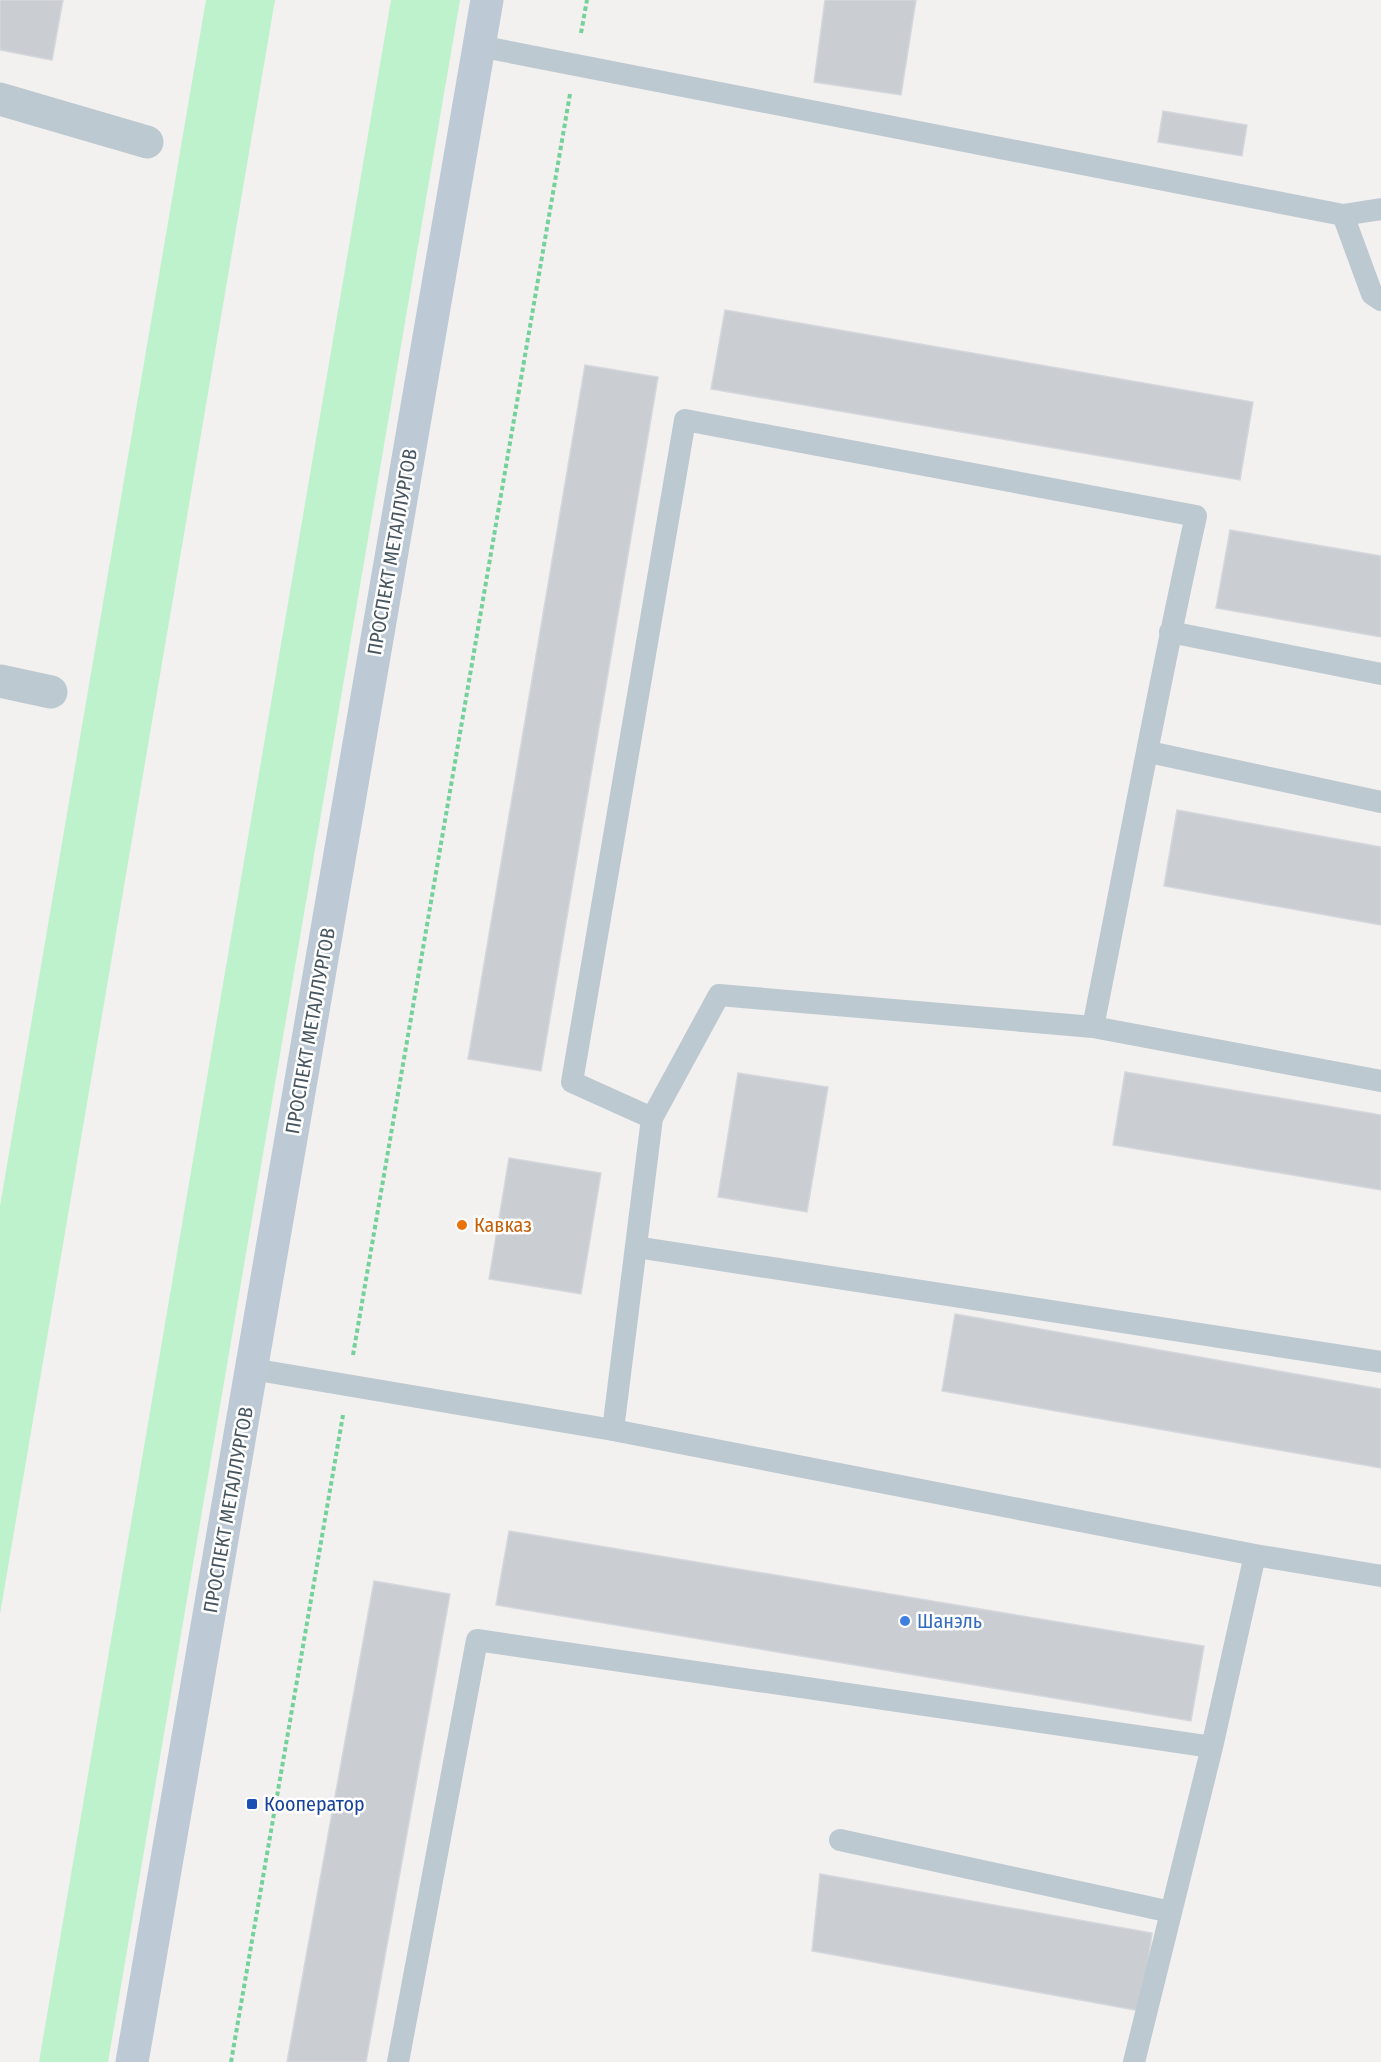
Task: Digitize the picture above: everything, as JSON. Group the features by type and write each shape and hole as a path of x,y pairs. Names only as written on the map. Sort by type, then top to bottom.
{"main road":[{"name":"ПРОСПЕКТ МЕТАЛЛУРГОВ","path":"132,2062 487,0"}],"street":[{"path":"0,99 147,142"},
{"path":"0,681 51,692"}],"lane":[{"path":"479,46 1343,214 1381,208"},
{"path":"1343,214 1372,294 1381,300"},
{"path":"652,1118 573,1082 685,420 1196,516 1170,632 1149,752 1093,1028"},
{"path":"1170,632 1381,674"},
{"path":"1149,752 1381,802"},
{"path":"613,1430 652,1118 719,995 1093,1028 1381,1081"},
{"path":"636,1247 1381,1362"},
{"path":"252,1368 613,1430 1255,1555 1381,1576"},
{"path":"1134,2062 1212,1747 1255,1555"},
{"path":"398,2062 477,1640 1212,1747"},
{"path":"840,1840 1171,1912"}],"path":[{"path":"231,2062 587,0"}],"green space":[{"path":"206,0 275,0 0,1614 0,1206"},
{"path":"391,0 460,0 108,2062 39,2062"}],"building":[{"path":"0,0 63,0 52,60 0,50"},
{"path":"825,0 916,0 901,95 814,82"},
{"path":"1163,111 1247,125 1242,156 1158,142"},
{"path":"725,310 1253,402 1240,480 711,389"},
{"path":"585,365 658,377 541,1071 468,1059"},
{"path":"1230,530 1381,556 1381,637 1216,608"},
{"path":"1177,810 1381,847 1381,925 1164,886"},
{"path":"1125,1072 1381,1115 1381,1190 1113,1145"},
{"path":"738,1073 828,1087 807,1212 718,1197"},
{"path":"509,1158 601,1173 581,1294 489,1279"},
{"path":"955,1314 1381,1389 1381,1468 942,1391"},
{"path":"509,1531 1204,1646 1191,1721 496,1605"},
{"path":"374,1581 450,1594 366,2062 287,2062"},
{"path":"820,1874 1152,1933 1141,2011 812,1951"}],"place":[{"name":"Кавказ","path":"462,1225"},
{"name":"Шанэль","path":"905,1621"},
{"name":"Кооператор","path":"252,1804"}]}
